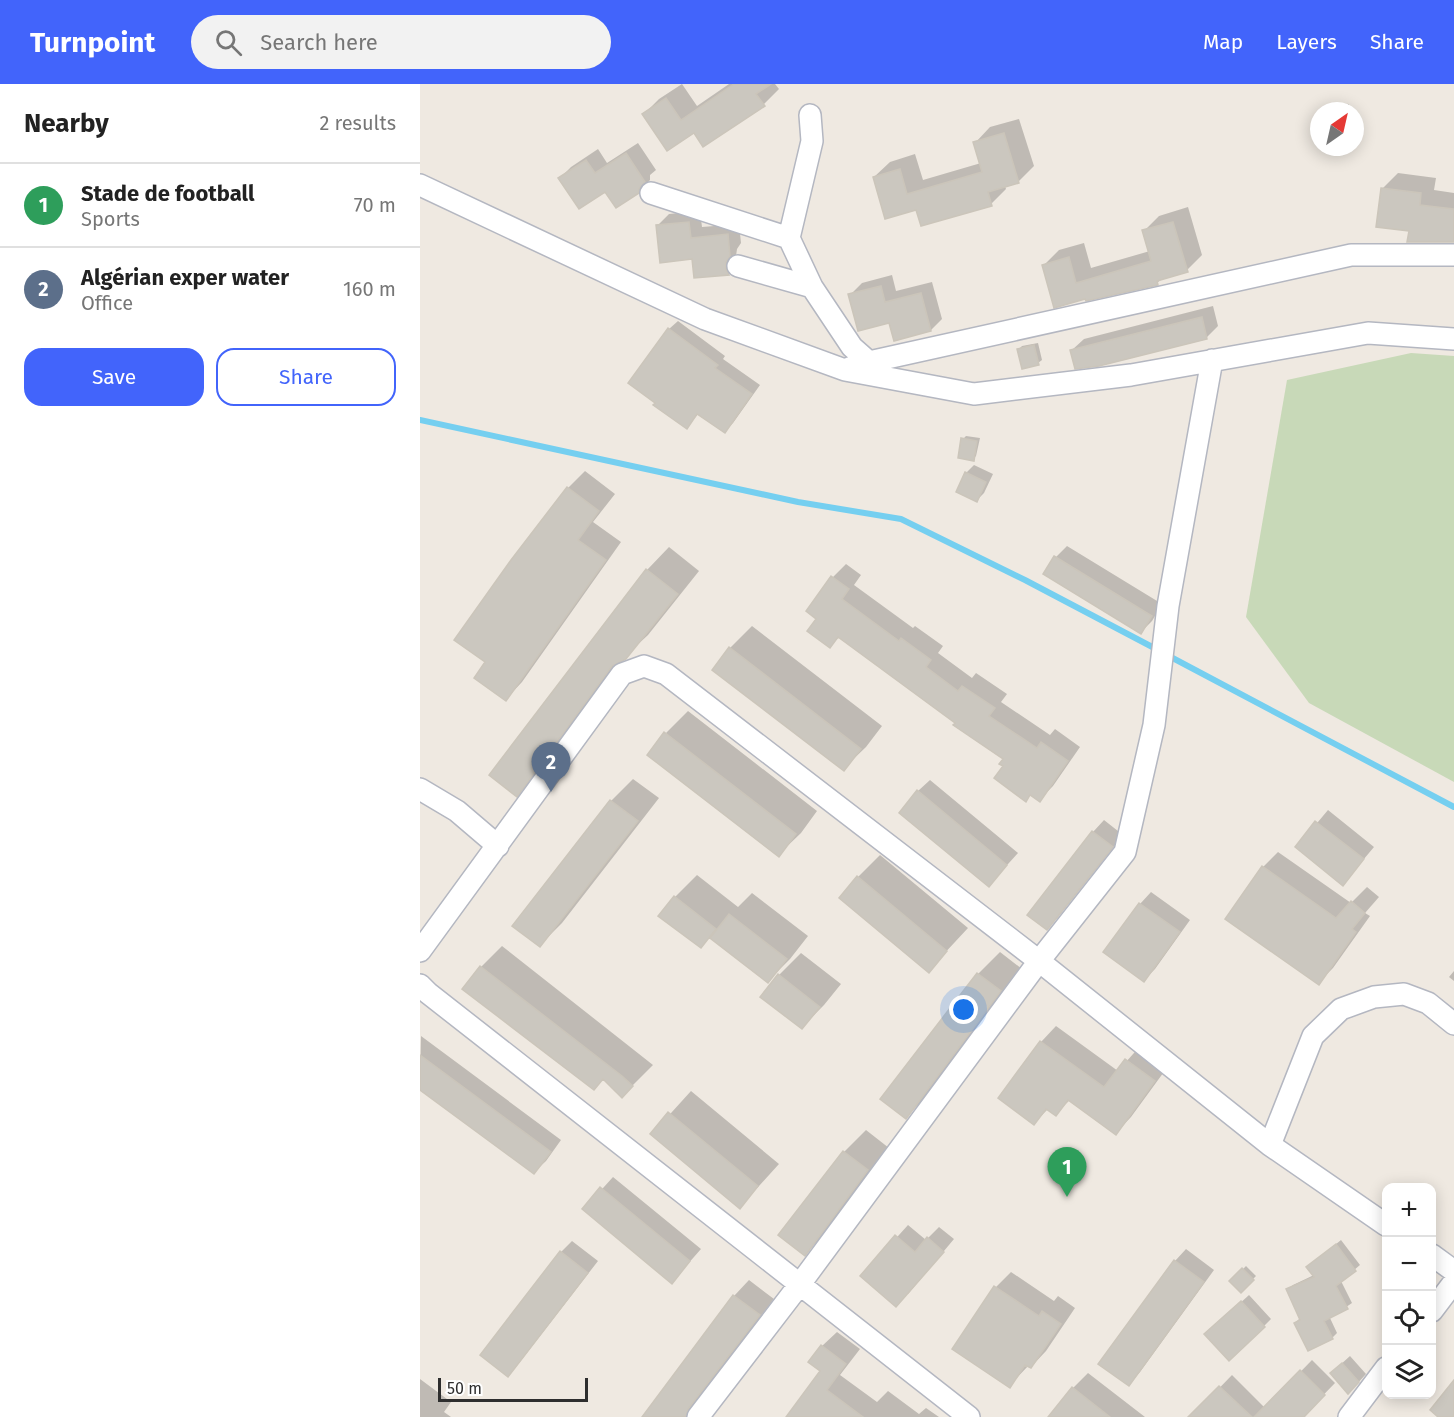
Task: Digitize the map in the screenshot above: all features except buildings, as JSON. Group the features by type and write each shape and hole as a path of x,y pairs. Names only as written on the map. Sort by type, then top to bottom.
{"street":[{"path":"810,115 812,141 789,238 812,287 852,347 869,362"},
{"path":"420,184 705,319 844,370 974,394 1131,375 1368,333 1454,339"},
{"path":"651,194 789,238"},
{"path":"844,370 869,362 1351,255 1454,255"},
{"path":"738,266 812,287"},
{"path":"698,1417 800,1284 1039,961 1125,852 1154,725 1168,606 1212,360"},
{"path":"420,951 622,674 644,666 666,674 1039,961 1270,1145 1382,1222"},
{"path":"420,789 457,812 498,846"},
{"path":"420,985 437,1001 969,1417"},
{"path":"1270,1145 1313,1036 1341,1009 1374,997 1404,994 1428,1003 1454,1024"},
{"path":"1436,1258 1454,1271"},
{"path":"1436,1305 1454,1282"},
{"path":"1349,1417 1382,1373"}],"green space":[{"path":"1411,353 1454,356 1454,782 1309,703 1246,617 1287,380"}],"waterway":[{"path":"420,420 798,502 901,519 1025,580 1158,650"},
{"path":"1167,655 1454,807"}],"place":[{"name":"Algérian exper water","path":"551,792"},
{"name":"Stade de football","path":"1067,1197"}]}
